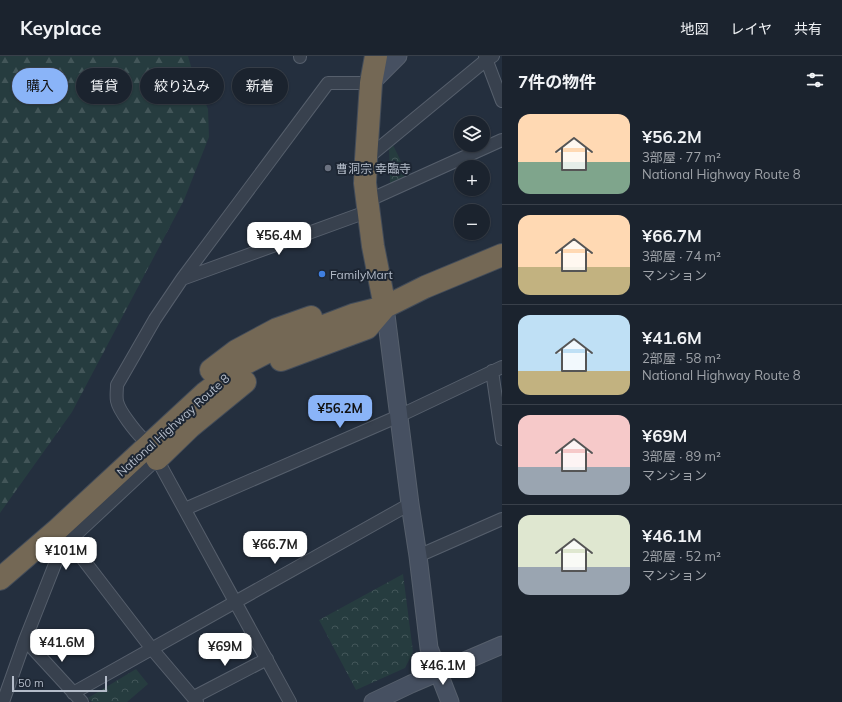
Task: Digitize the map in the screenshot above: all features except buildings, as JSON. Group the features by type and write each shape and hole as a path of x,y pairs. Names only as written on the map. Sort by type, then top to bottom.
{"highway":[{"path":"376,56 371,83 365,182 373,246 385,307"},
{"name":"National Highway Route 8","path":"6,573 63,535 205,393 242,365 316,329 353,315 385,307 425,287 502,255"},
{"path":"148,446 200,378 236,351 277,329 344,304 361,301 385,307"},
{"path":"148,446 190,427 237,387 285,358 366,328 385,307"}],"street":[{"path":"290,702 185,510 148,446 121,412 117,401 117,385 156,319 182,279 328,83 371,83 398,56"},
{"path":"366,158 488,57 502,101"},
{"path":"182,279 368,206 502,140"},
{"path":"385,307 429,648 450,702"},
{"path":"185,510 399,416 497,369 502,439"},
{"path":"3,702 24,640 59,554 63,535 148,446"},
{"path":"73,692 410,504"},
{"path":"418,556 502,519"},
{"path":"63,535 152,649 196,700 267,659"},
{"path":"24,640 82,702"},
{"path":"373,702 438,672 502,646"}],"green space":[{"path":"0,56 188,56 191,68 140,68 140,104 206,104 208,109 209,137 184,200 72,412 0,513"},
{"path":"393,145 408,176 390,183 389,147"},
{"path":"403,574 413,652 405,668 356,690 319,620"},
{"path":"136,669 148,684 127,702 92,702 88,698"}],"place":[{"name":"曹洞宗 幸臨寺","path":"328,168"},
{"name":"FamilyMart","path":"322,274"}]}
